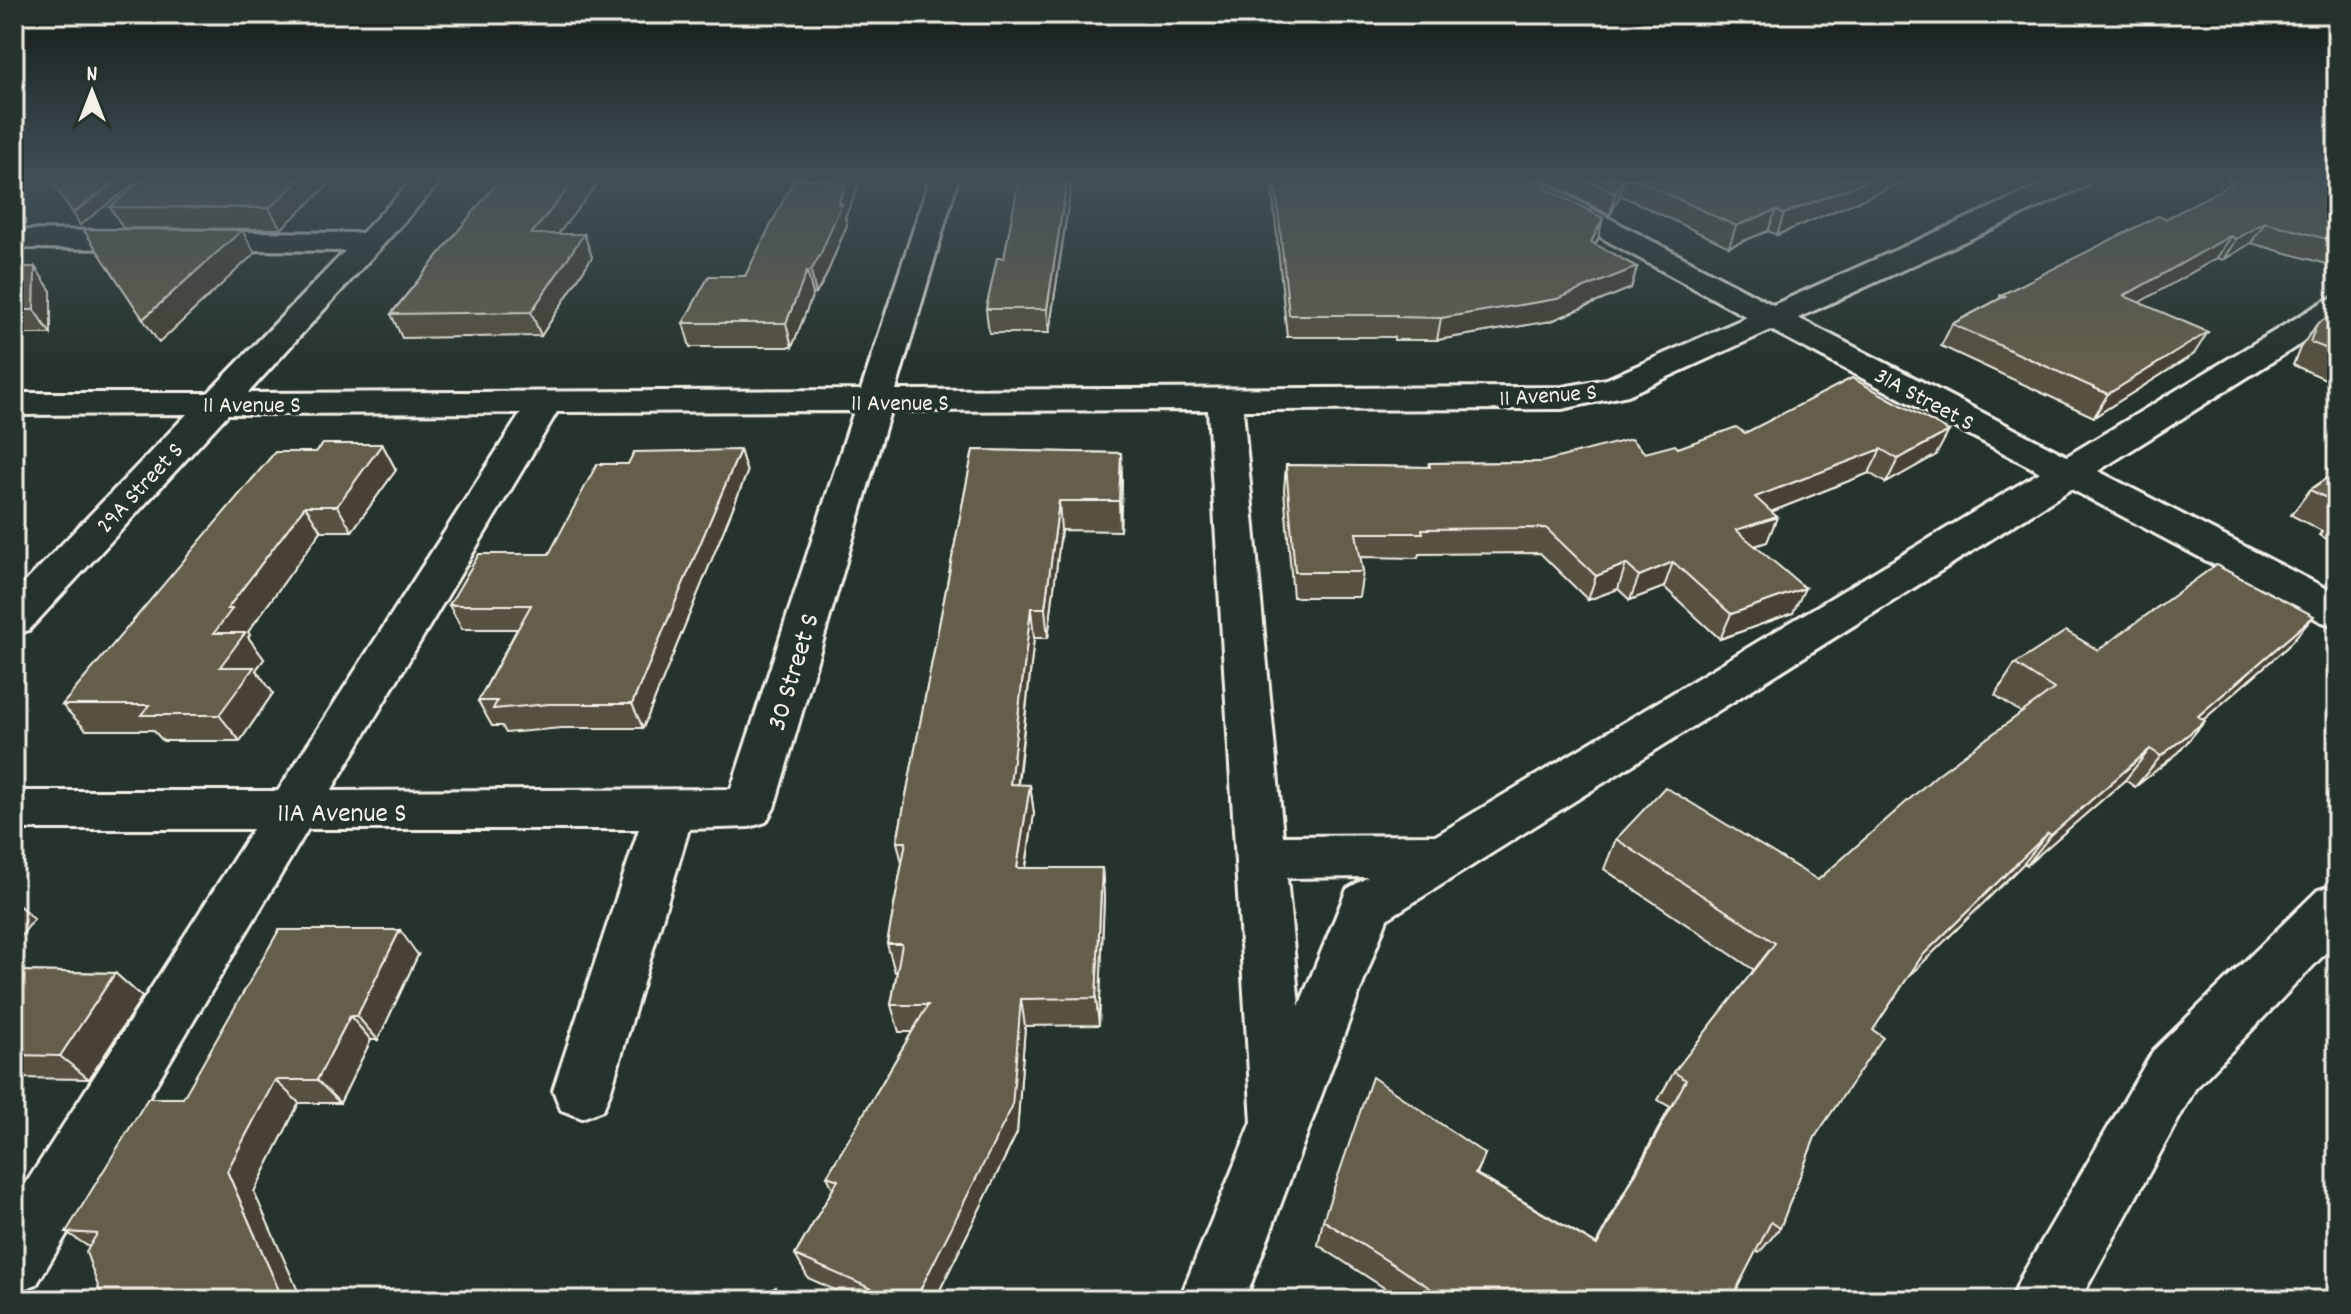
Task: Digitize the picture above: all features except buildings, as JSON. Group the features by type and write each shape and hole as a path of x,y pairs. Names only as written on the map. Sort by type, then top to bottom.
{"street":[{"path":"211,240 369,242"},
{"name":"30 Street S","path":"670,810 749,808 925,240"},
{"name":"31A Street S","path":"1629,240 2337,612"},
{"name":"11 Avenue S","path":"14,404 1562,398 1616,388 1940,240"},
{"name":"29A Street S","path":"14,620 369,242"},
{"path":"1212,1300 1366,905 2337,307"},
{"path":"1225,400 1280,1126"},
{"path":"14,1261 544,404"},
{"name":"11A Avenue S","path":"14,810 670,810"},
{"path":"582,1090 670,810"},
{"path":"1259,857 1446,856"},
{"path":"2044,1300 2174,1070 2336,908"}]}
